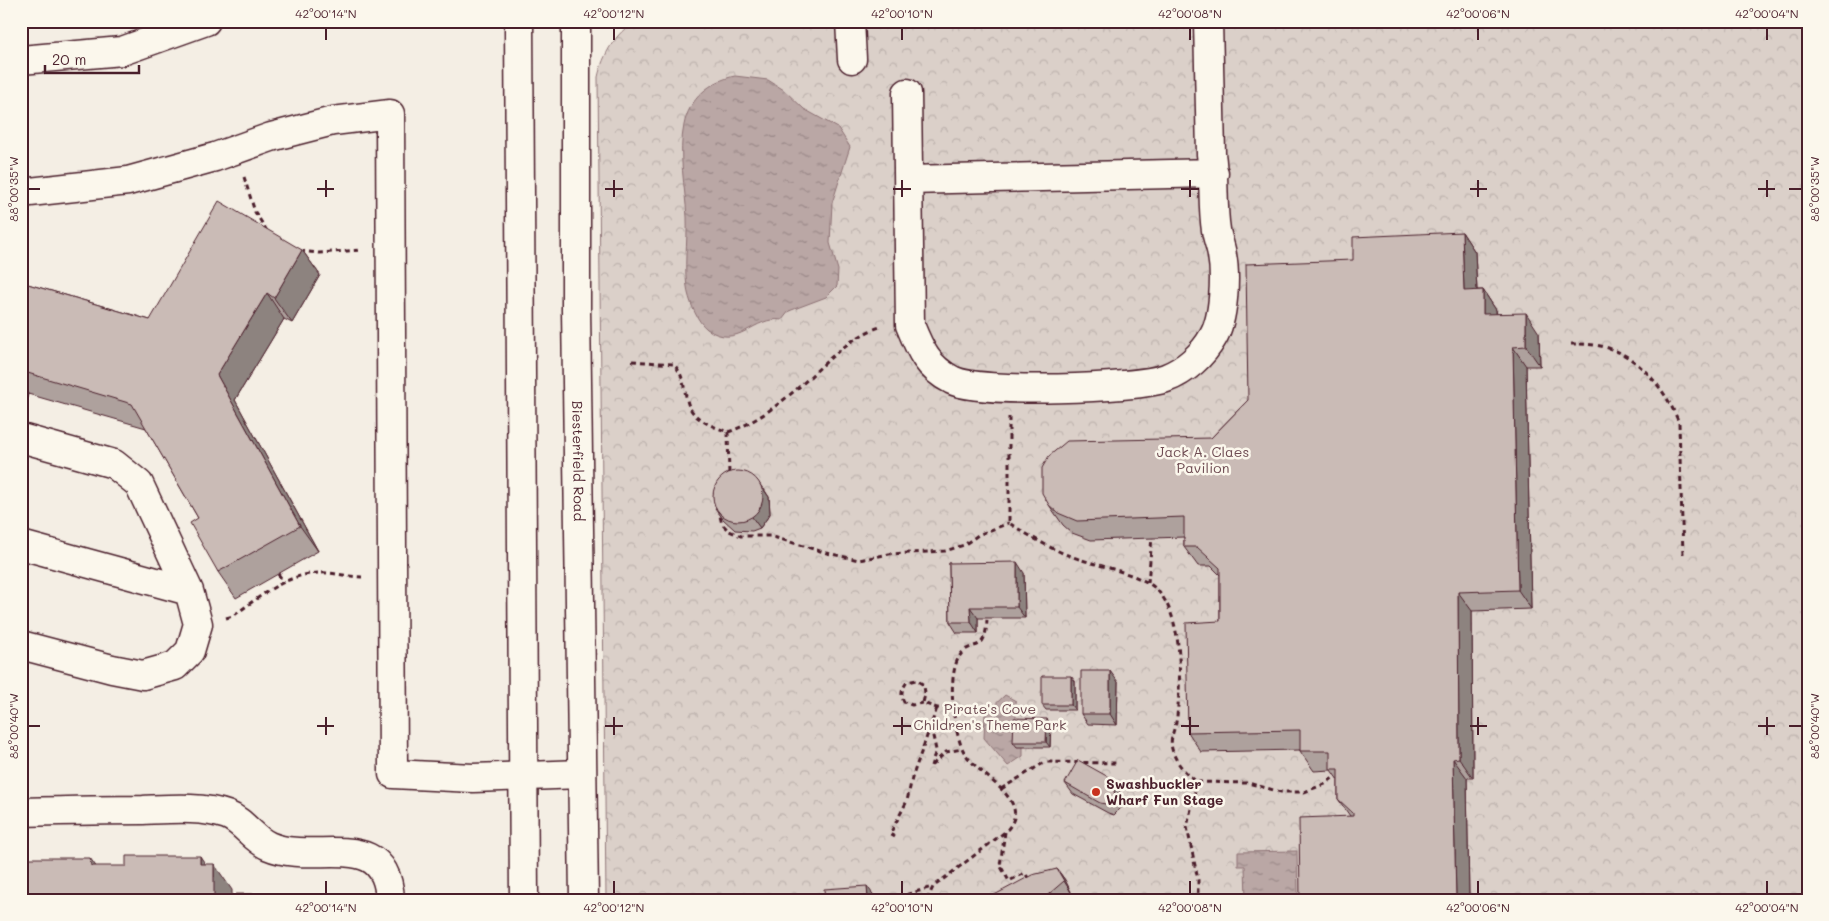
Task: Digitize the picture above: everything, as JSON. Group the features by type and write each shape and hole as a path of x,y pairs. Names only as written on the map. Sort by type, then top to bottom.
{"main road":[{"path":"21,60 122,51 206,21"},
{"path":"519,21 524,900"},
{"name":"Biesterfield Road","path":"576,21 576,309 584,900"},
{"path":"850,21 852,59"},
{"path":"906,93 910,325 926,359 934,370 954,382 983,388 1128,385 1152,382 1185,368 1204,350 1219,324 1223,288 1222,257 1216,230 1214,173 1211,154 1208,21"},
{"path":"21,193 128,182 235,150 271,137 333,121 390,114 394,774 473,778 581,774"},
{"path":"909,180 1214,173"},
{"path":"21,438 114,464 139,484 189,591 198,624 190,651 175,666 143,675 112,669 21,645"},
{"path":"21,545 189,591"},
{"path":"21,812 189,809 227,814 269,846 296,852 361,853 382,865 389,882 390,900"}],"path":[{"path":"235,150 255,212 266,230 273,235"},
{"path":"292,248 298,251 319,253 391,250"},
{"path":"632,361 672,364 682,376 690,409 705,423 728,432 760,418 847,344 882,326"},
{"path":"1571,344 1604,346 1624,354 1649,376 1675,412 1678,422 1683,555"},
{"path":"1008,388 1009,523"},
{"path":"728,432 728,478"},
{"path":"719,499 719,517 729,531 740,536 770,536 827,553 859,560 889,554 946,551 964,545 978,535 1009,523"},
{"path":"1009,523 1067,555 1148,583 1165,600 1175,624 1178,660 1177,717 1171,739 1172,750 1184,772 1197,782 1248,783 1281,792 1304,792 1325,784 1343,770"},
{"path":"1148,583 1152,538"},
{"path":"198,624 233,616 284,582 305,575 321,573 348,577 392,576"},
{"path":"278,574 284,582"},
{"path":"900,900 905,895 933,887 1005,832 1011,826 1014,817 1014,806 1009,796 971,764 962,749 953,707 953,678 960,657 966,650 980,645 986,634 987,618"},
{"path":"923,703 925,694 924,684 916,680 907,682 902,688 901,696 904,702 912,705 923,703 937,708 953,707"},
{"path":"895,837 890,834 907,801 912,778 937,708"},
{"path":"931,726 936,750 932,766 946,752 962,749"},
{"path":"1002,789 1045,762 1116,764"},
{"path":"1197,782 1187,827 1198,880 1198,900"},
{"path":"1005,832 1000,865 1009,881 1025,873 1034,889"},
{"path":"927,900 933,887"}],"green space":[{"name":"Jack A. Claes Pavilion","path":"636,21 1808,21 1808,900 606,900 598,77 611,45 622,32"}],"water":[{"path":"735,76 768,80 784,90 804,109 838,128 850,147 832,203 830,243 838,270 837,286 826,297 789,311 782,320 763,322 737,335 728,336 718,335 703,326 695,313 688,293 686,274 687,217 682,171 682,136 687,116 696,99 717,82"},
{"path":"1005,695 1016,701 1016,721 1023,726 1023,756 1008,766 984,738 985,714"},
{"path":"1297,851 1298,900 1246,900 1245,866 1238,866 1238,852"}],"building":[{"path":"219,201 302,250 274,298 267,293 217,375 300,526 218,572 190,523 198,518 132,404 21,371 21,282 150,320"},
{"name":"Jack A. Claes Pavilion","path":"1462,232 1464,291 1483,290 1483,314 1526,313 1526,346 1513,347 1518,590 1458,592 1459,758 1453,759 1456,900 1300,900 1299,818 1353,816 1353,813 1338,799 1338,769 1330,769 1330,751 1300,751 1300,730 1188,732 1186,623 1220,621 1220,568 1197,547 1184,547 1184,517 1077,521 1058,513 1049,505 1042,493 1042,468 1049,456 1067,441 1211,438 1248,400 1246,264 1353,260 1353,237"},
{"path":"738,471 747,473 758,482 763,496 761,505 752,516 738,521 729,519 718,510 713,496 715,487 724,476"},
{"path":"1017,562 1017,607 970,607 971,622 950,622 949,563"},
{"path":"1081,671 1110,671 1110,714 1081,714"},
{"path":"1042,676 1071,676 1071,705 1042,705"},
{"path":"1014,718 1047,719 1046,742 1013,742"},
{"name":"Swashbuckler Wharf Fun Stage","path":"1078,760 1112,779 1109,786 1114,790 1115,796 1106,804 1100,803 1065,783"},
{"path":"126,856 200,856 200,864 214,864 214,900 21,900 21,858 90,858 91,866 126,866"},
{"path":"1057,869 1064,881 1042,900 985,900 1032,875"},
{"path":"867,886 868,900 825,900 824,889"},
{"path":"236,894 256,894 256,900 236,900"}],"place":[{"name":"Swashbuckler Wharf Fun Stage","path":"1096,792"}],"park label":[{"name":"Pirate's Cove Children's Theme Park","path":"990,718"}]}
